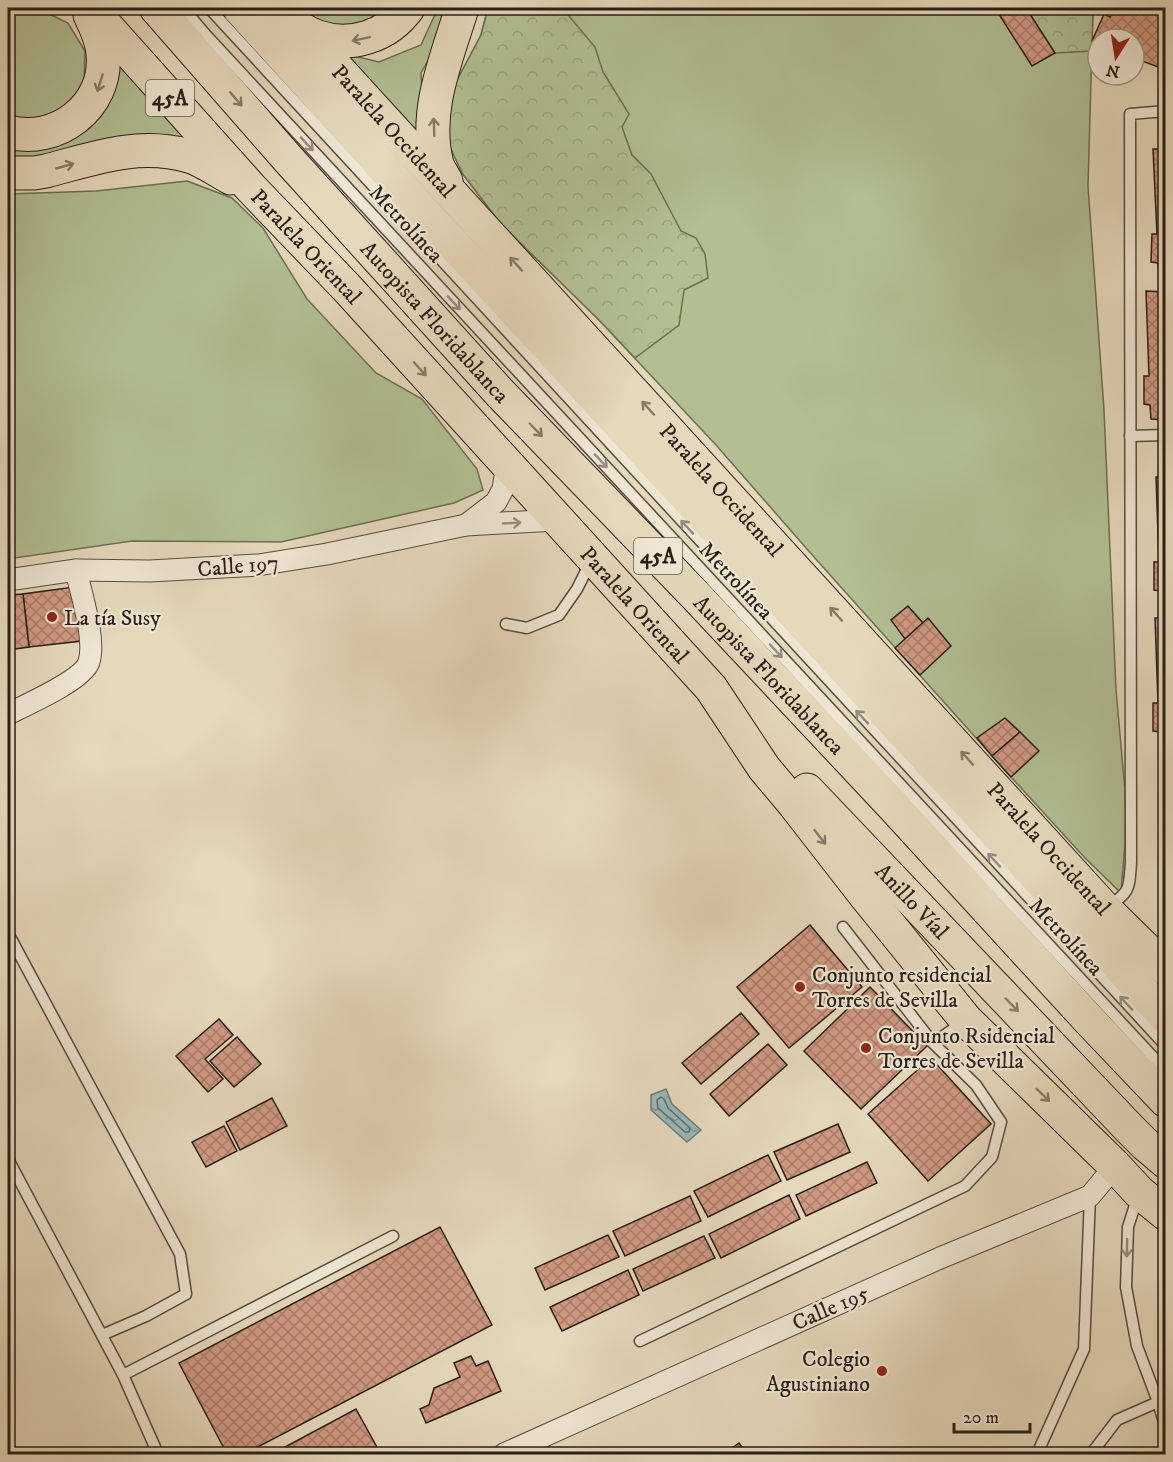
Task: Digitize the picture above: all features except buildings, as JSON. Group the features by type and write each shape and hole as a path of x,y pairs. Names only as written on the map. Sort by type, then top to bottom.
{"highway":[{"path":"8,132 36,135 55,130 72,122 87,108 97,92 103,74 104,55 100,36 88,8"},
{"name":"Paralela Oriental","path":"88,8 711,688 764,768 966,1020 1139,1192 1166,1214"},
{"name":"Autopista Floridablanca","path":"156,8 289,160 500,393 878,789 1166,1101"},
{"name":"45A","path":"239,8 1166,1017"},
{"path":"291,18 316,37 335,41 353,41 371,37 388,28 408,8"},
{"path":"458,200 438,166 434,144 433,113 462,8"},
{"name":"Paralela Occidental","path":"291,18 1105,909 1166,969"},
{"path":"8,173 46,171 116,152 164,152 191,156 251,188"},
{"path":"346,287 500,393"},
{"name":"Anillo Víal","path":"711,688 1129,1128 1166,1162"}],"street":[{"name":"Calle 197","path":"466,525 496,502 503,489 507,464"},
{"name":"Calle 197","path":"8,580 76,570 150,572 258,565 327,554 466,525 557,520"},
{"path":"8,714 76,678 88,663 91,636 76,570"},
{"name":"Calle 195","path":"504,1455 940,1258 1090,1196 1115,1166"}],"lane":[{"name":"Metrolínea","path":"183,8 1166,1071"},
{"name":"Metrolínea","path":"209,8 1166,1046"},
{"path":"1105,909 1125,895 1129,884 1131,862 1130,114 1166,111"},
{"path":"1130,436 1166,435"},
{"path":"506,624 527,628 559,615 577,590 593,558"},
{"path":"640,1341 965,1186 992,1157 1001,1122 976,1085 933,1043 843,927"},
{"path":"8,933 180,1254 186,1294 146,1316 102,1335"},
{"path":"933,1043 966,1020"},
{"path":"8,1159 123,1375 158,1455"},
{"path":"1139,1192 1128,1227 1126,1287 1137,1346 1166,1429"},
{"path":"1037,1455 1084,1348 1090,1196"},
{"path":"123,1375 393,1236"},
{"path":"1091,1455 1117,1420 1158,1402 1166,1382"}],"green space":[{"path":"298,8 384,8 360,26 317,25"},
{"path":"438,8 451,8 442,36 421,73 423,115 420,144 338,52 379,62 421,45"},
{"path":"488,8 1093,8 1092,27 1086,27 1086,87 1091,87 1088,186 1104,410 1116,690 1125,790 1125,844 1121,893 1085,858 1011,777 716,445 599,320 501,224 462,173 446,101 481,35"},
{"path":"488,8 563,8 595,47 603,72 629,114 622,127 632,155 651,174 681,231 696,238 705,254 708,278 684,290 679,325 635,358 501,224 462,173 450,147 446,101 481,35"},
{"path":"1026,8 1093,8 1093,27 1086,27 1086,51 1055,53"},
{"path":"39,9 68,23 85,51 84,83 65,110 35,122 8,117 8,13"},
{"path":"110,40 202,152 8,163 8,148 57,146 90,128 108,84"},
{"path":"187,181 232,198 263,228 307,299 376,373 422,399 477,469 483,490 454,503 281,542 132,541 8,559 8,194 96,191"}],"water":[{"path":"666,1089 672,1104 701,1130 687,1142 651,1110 651,1095"}],"place":[{"name":"La tía Susy","path":"52,617"},
{"name":"Conjunto residencial Torres de Sevilla","path":"800,987"},
{"name":"Conjunto Rsidencial Torres de Sevilla","path":"866,1048"},
{"name":"Colegio Agustiniano","path":"882,1371"}]}
